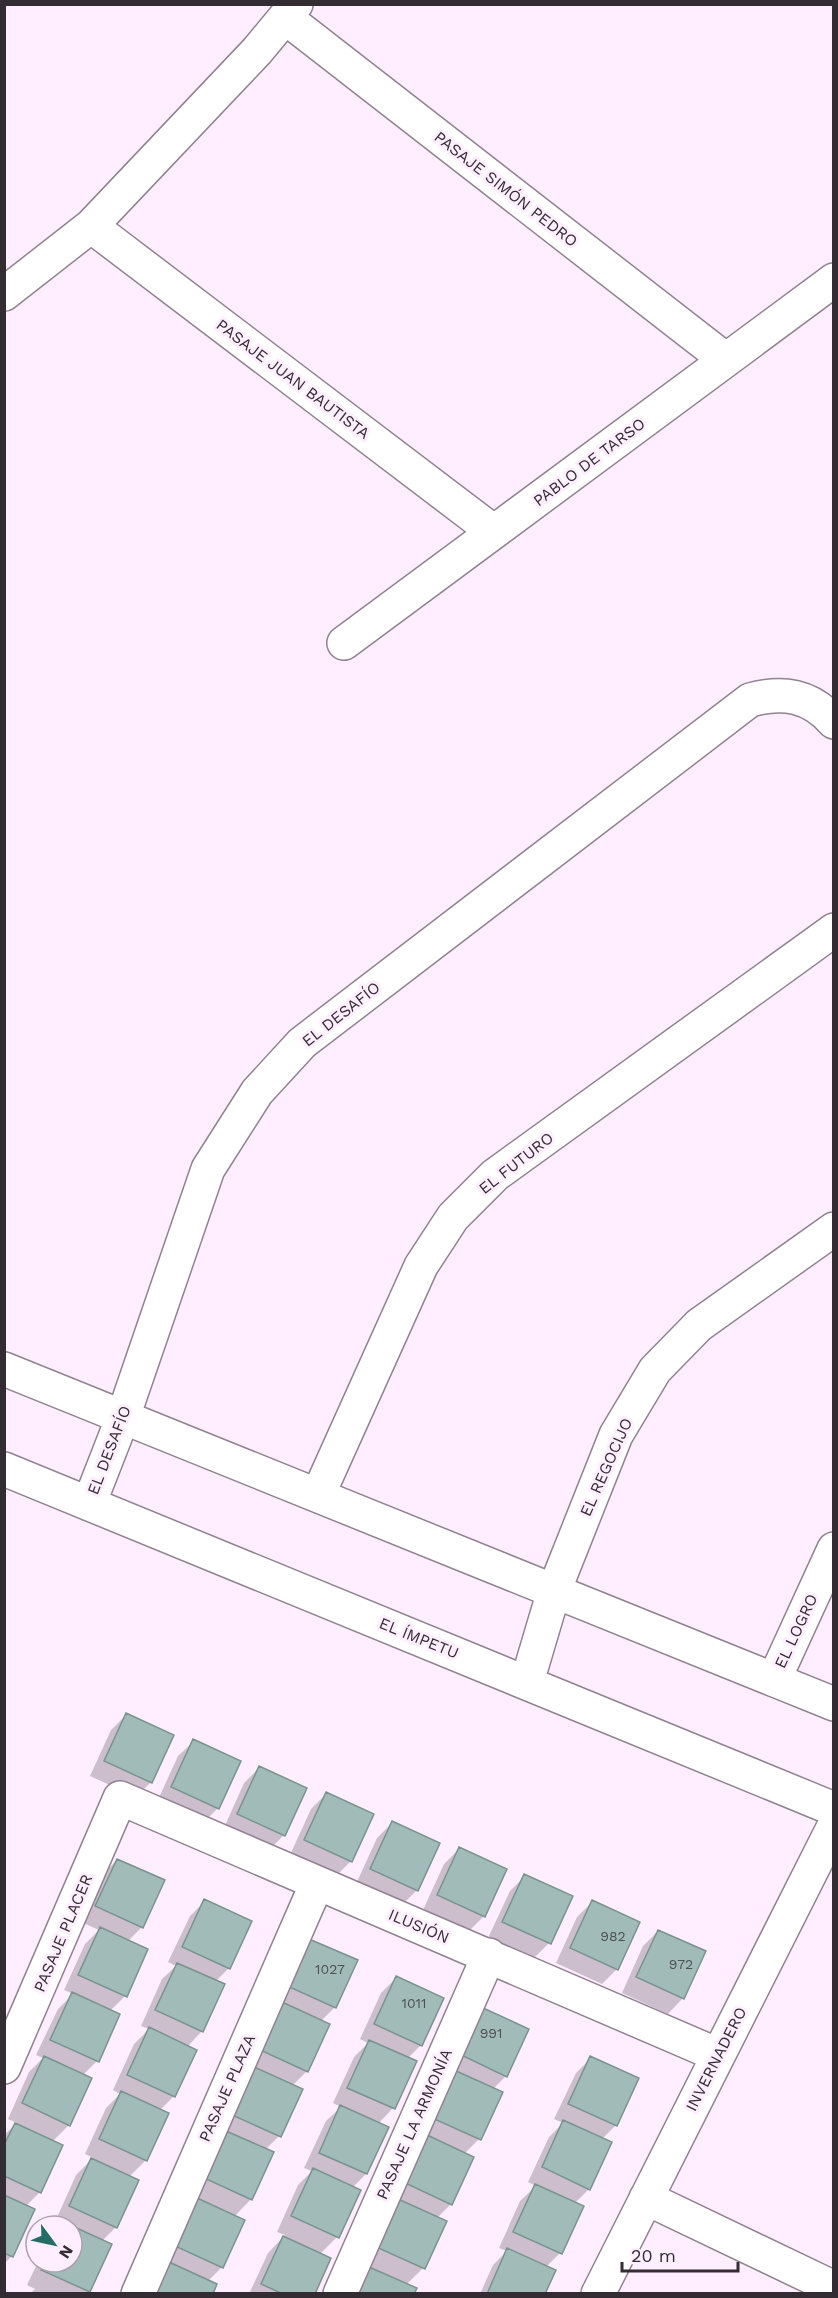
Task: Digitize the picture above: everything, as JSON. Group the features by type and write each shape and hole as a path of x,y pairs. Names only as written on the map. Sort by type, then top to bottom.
{"street":[{"path":"4,294 91,226 291,11"},
{"name":"PASAJE SIMÓN PEDRO","path":"291,11 726,360"},
{"name":"PASAJE JUAN BAUTISTA","path":"91,226 494,532"},
{"name":"PABLO DE TARSO","path":"345,643 834,280"},
{"name":"EL DESAFÍO","path":"89,1504 123,1417 208,1169 257,1092 295,1051 731,712 750,700 772,694 794,696 815,704 834,722"},
{"name":"EL FUTURO","path":"318,1495 421,1266 453,1217 495,1175 834,930"},
{"name":"EL REGOCIJO","path":"526,1682 554,1591 616,1435 655,1370 699,1325 834,1229"},
{"path":"4,1369 834,1704"},
{"name":"EL ÍMPETU","path":"4,1469 834,1809"},
{"name":"EL LOGRO","path":"774,1680 834,1549"},
{"name":"ILUSIÓN","path":"120,1798 718,2055"},
{"name":"PASAJE PLACER","path":"4,2067 120,1798"},
{"name":"INVERNADERO","path":"598,2294 834,1826"},
{"name":"PASAJE PLAZA","path":"138,2294 317,1883"},
{"name":"PASAJE LA ARMONÍA","path":"340,2294 489,1955"},
{"path":"646,2198 834,2288"}],"building":[{"path":"126,1713 174,1735 152,1783 104,1761"},
{"path":"193,1739 241,1761 219,1809 171,1787"},
{"path":"259,1766 307,1788 285,1836 237,1814"},
{"path":"326,1792 374,1814 352,1862 304,1840"},
{"path":"392,1821 440,1843 418,1891 370,1869"},
{"path":"459,1847 507,1869 485,1917 437,1895"},
{"path":"117,1859 165,1880 143,1928 95,1906"},
{"path":"524,1874 573,1896 551,1944 502,1922"},
{"path":"204,1899 252,1921 230,1969 182,1947"},
{"path":"592,1900 640,1922 618,1970 570,1948"},
{"path":"100,1927 148,1949 127,1997 78,1975"},
{"path":"658,1930 706,1951 684,1999 636,1977"},
{"path":"309,1939 358,1960 336,2008 287,1986"},
{"path":"177,1963 225,1984 203,2032 155,2010"},
{"path":"396,1976 444,1998 422,2046 374,2024"},
{"path":"72,1992 120,2014 99,2062 50,2040"},
{"path":"282,2002 330,2024 308,2072 260,2050"},
{"path":"481,2007 529,2029 507,2077 459,2054"},
{"path":"149,2027 197,2050 175,2097 127,2075"},
{"path":"369,2040 417,2061 395,2109 347,2088"},
{"path":"44,2056 92,2078 70,2126 22,2103"},
{"path":"590,2056 639,2078 617,2126 568,2104"},
{"path":"254,2067 303,2089 281,2137 232,2115"},
{"path":"454,2070 503,2092 481,2140 432,2118"},
{"path":"121,2091 169,2113 147,2161 99,2139"},
{"path":"340,2105 389,2127 367,2174 319,2153"},
{"path":"563,2120 612,2142 590,2190 542,2167"},
{"path":"15,2123 63,2145 41,2193 4,2176 4,2145"},
{"path":"226,2131 274,2152 252,2200 204,2178"},
{"path":"427,2135 474,2157 452,2205 405,2183"},
{"path":"91,2158 139,2180 117,2228 69,2206"},
{"path":"313,2168 361,2190 339,2238 291,2216"},
{"path":"535,2184 584,2206 562,2254 513,2232"},
{"path":"4,2195 35,2209 33,2214 24,2214 24,2233 13,2257 4,2253"},
{"path":"197,2198 245,2220 223,2268 175,2246"},
{"path":"398,2199 447,2221 425,2269 376,2247"},
{"path":"84,2231 112,2244 90,2292 50,2274 84,2274"},
{"path":"283,2236 331,2258 315,2294 283,2294 261,2284"},
{"path":"507,2248 556,2270 545,2294 487,2294"},
{"path":"169,2262 217,2284 213,2294 154,2294"},
{"path":"369,2267 417,2288 414,2294 357,2294"}]}
